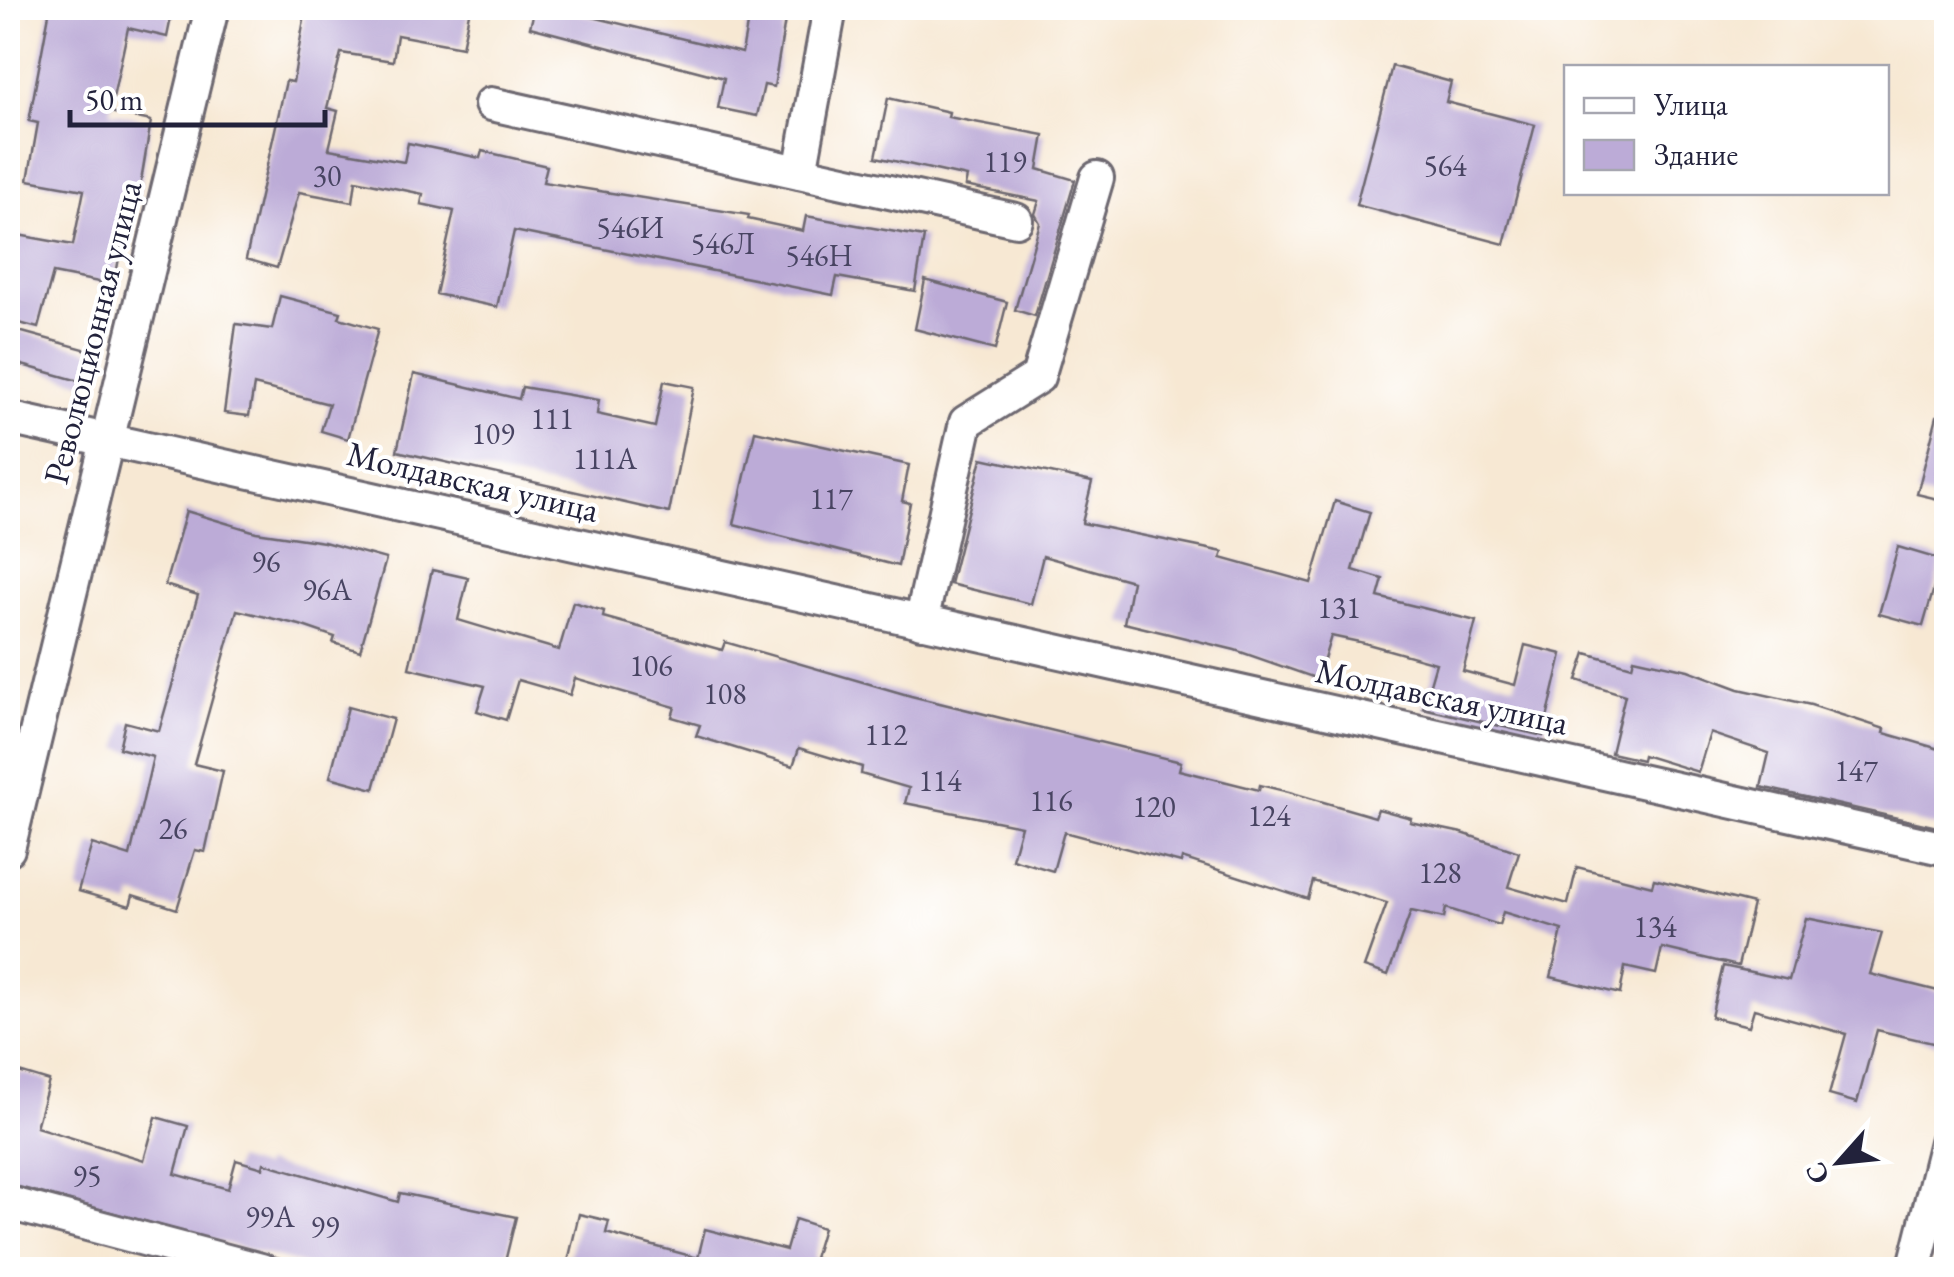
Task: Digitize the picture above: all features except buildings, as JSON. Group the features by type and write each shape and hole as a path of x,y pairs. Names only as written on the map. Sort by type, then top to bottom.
{"street":[{"name":"Революционная улица","path":"8,849 212,8"},
{"path":"800,172 830,8"},
{"path":"491,104 1016,220"},
{"path":"920,622 966,422 1038,377 1097,178"},
{"name":"Молдавская улица","path":"8,418 1946,849"},
{"path":"1914,1270 1946,1142"},
{"path":"8,1204 262,1270"}]}
